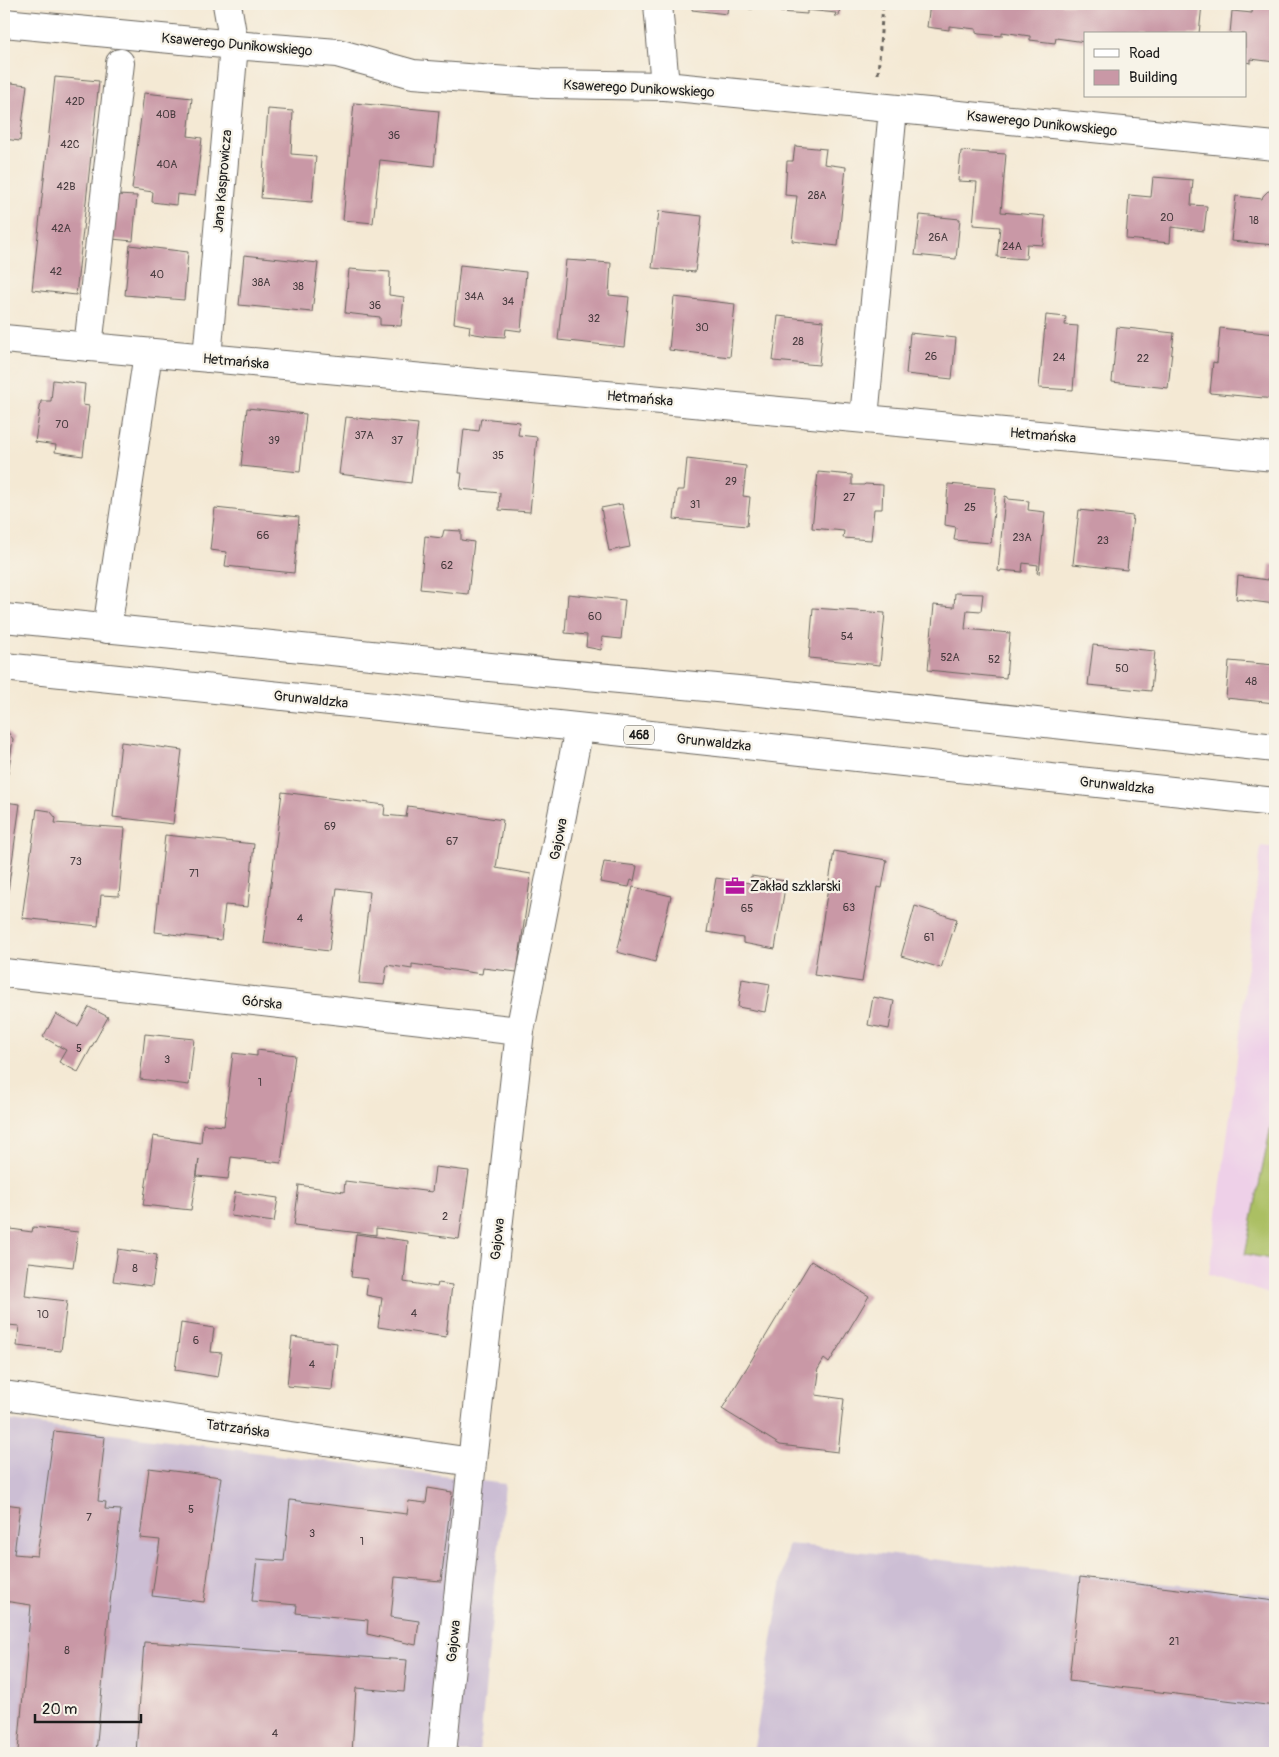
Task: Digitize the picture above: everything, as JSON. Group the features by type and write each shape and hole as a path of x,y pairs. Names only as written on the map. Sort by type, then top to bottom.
{"street":[{"name":"Jana Kasprowicza","path":"207,358 234,45 227,4"},
{"path":"658,4 665,86"},
{"name":"Ksawerego Dunikowskiego","path":"4,23 336,53 413,74 548,84 665,86 1275,146"},
{"path":"88,347 120,63"},
{"path":"864,418 885,108"},
{"name":"Hetmańska","path":"4,339 1275,457"},
{"path":"107,629 148,353"},
{"path":"4,618 760,692 1275,748"},
{"name":"Grunwaldzka","path":"4,667 416,709 1275,802"},
{"name":"Gajowa","path":"442,1753 520,1031 579,728"},
{"name":"Górska","path":"4,973 520,1031"},
{"name":"Tatrzańska","path":"4,1395 472,1462"}],"path":[{"path":"883,4 885,108"}],"shaded area":[{"path":"1261,846 1275,848 1275,1296 1209,1274 1234,1085"},
{"path":"4,1420 505,1484 479,1753 4,1753"},
{"path":"788,1544 1275,1595 1275,1753 753,1753"}],"green space":[{"path":"1273,1116 1275,1117 1275,1260 1245,1254"}],"building":[{"path":"693,4 728,4 727,14 692,10"},
{"path":"750,4 840,4 839,16 835,16 836,13 807,10 807,14 780,12 780,7 754,5 753,9 749,9"},
{"path":"930,4 1202,4 1199,32 1084,32 1084,42 1056,38 1055,43 1030,40 1030,36 1002,32 1002,36 979,34 976,33 976,29 949,26 949,30 927,27"},
{"path":"1253,4 1275,6 1275,62 1251,59 1251,63 1246,62 1246,32 1230,32 1232,11 1252,13"},
{"path":"55,77 99,81 76,295 32,290"},
{"path":"4,82 27,85 20,141 4,139"},
{"path":"144,93 192,98 188,136 202,138 195,196 177,194 176,205 152,202 153,192 132,189"},
{"path":"354,103 439,111 434,166 380,160 373,223 343,220"},
{"path":"268,109 293,111 291,154 316,156 312,202 261,198"},
{"path":"795,146 826,149 824,164 846,167 838,246 792,241 797,196 785,195 787,161 793,161"},
{"path":"961,151 1006,154 1001,212 1045,216 1043,245 1027,244 1026,259 997,257 1000,227 973,225 977,182 958,181"},
{"path":"1153,177 1193,180 1191,205 1207,206 1204,231 1171,227 1170,243 1126,239 1129,195 1151,197"},
{"path":"1268,191 1275,192 1275,245 1231,241 1236,196 1262,199"},
{"path":"116,195 137,196 133,241 112,239"},
{"path":"659,211 702,216 695,272 652,268"},
{"path":"920,215 960,219 956,259 915,255"},
{"path":"130,245 188,252 184,300 125,295"},
{"path":"244,255 318,263 312,312 239,305"},
{"path":"566,260 611,263 609,295 629,297 624,347 558,340"},
{"path":"460,265 526,272 521,331 506,329 505,337 488,336 469,333 470,326 454,323"},
{"path":"349,269 390,272 389,295 404,297 401,326 380,325 380,317 345,313"},
{"path":"674,297 735,304 730,357 669,350"},
{"path":"1046,315 1066,317 1065,325 1078,326 1073,390 1039,388"},
{"path":"778,316 823,321 819,365 773,361"},
{"path":"1117,327 1174,333 1168,388 1112,382"},
{"path":"1220,328 1275,334 1275,399 1210,393 1213,362 1217,363"},
{"path":"910,333 956,338 952,379 906,374"},
{"path":"53,380 85,384 83,405 89,406 83,456 55,452 56,445 35,442 41,401 51,401"},
{"path":"247,408 306,414 300,472 241,466"},
{"path":"346,417 418,424 411,483 339,474"},
{"path":"481,418 520,422 518,435 537,437 530,512 499,510 500,493 460,489 462,473 459,473 464,429 479,431"},
{"path":"687,459 746,466 743,496 750,497 747,526 674,519 677,490 684,490"},
{"path":"818,472 852,475 852,485 883,485 882,509 874,509 871,540 843,538 844,531 812,528"},
{"path":"948,484 996,488 991,543 954,540 956,527 945,525"},
{"path":"1005,496 1008,499 1029,501 1028,510 1045,512 1039,574 1037,573 1038,565 1023,563 1022,572 998,571"},
{"path":"622,504 630,547 609,551 601,508"},
{"path":"215,508 299,517 294,573 225,566 227,552 210,550"},
{"path":"1079,510 1133,516 1127,570 1073,564"},
{"path":"444,530 461,531 461,540 474,542 468,594 420,589 425,536 442,538"},
{"path":"1270,564 1275,565 1275,604 1236,599 1238,576 1268,580"},
{"path":"955,593 983,594 981,611 967,610 965,629 1010,633 1006,678 928,670 934,605 954,607"},
{"path":"568,594 625,600 621,639 602,637 601,650 586,647 587,635 565,633"},
{"path":"813,608 885,613 880,665 809,658"},
{"path":"1093,645 1155,651 1151,691 1088,685"},
{"path":"1229,661 1275,665 1275,703 1226,698"},
{"path":"4,727 13,739 8,774 4,776"},
{"path":"121,742 182,750 173,824 113,817"},
{"path":"282,792 385,805 384,815 406,817 408,806 503,820 496,868 531,874 517,972 483,968 482,974 412,964 412,969 387,965 384,985 359,983 370,892 337,888 329,951 264,943"},
{"path":"4,802 20,804 5,913 4,913"},
{"path":"37,809 50,811 56,818 55,823 125,828 119,896 101,895 98,926 22,918"},
{"path":"165,835 254,844 248,907 225,905 221,940 155,932"},
{"path":"834,851 887,860 882,888 877,887 862,982 814,975"},
{"path":"604,862 637,866 634,881 631,880 629,887 600,882"},
{"path":"751,876 786,881 775,949 743,943 743,938 707,932 716,878 750,883"},
{"path":"633,887 671,896 655,962 617,952"},
{"path":"915,906 957,919 941,968 901,956"},
{"path":"742,979 770,984 765,1012 738,1007"},
{"path":"873,997 894,1001 889,1029 868,1025"},
{"path":"89,1007 108,1017 78,1072 59,1062 66,1050 43,1037 56,1014 78,1026"},
{"path":"145,1034 194,1039 189,1085 140,1079"},
{"path":"257,1050 295,1055 281,1163 231,1157 228,1179 197,1176 199,1159 191,1210 143,1205 153,1136 201,1143 203,1124 224,1126 233,1053 257,1056"},
{"path":"435,1167 469,1171 459,1239 376,1228 376,1235 294,1225 299,1185 344,1192 345,1181 432,1192"},
{"path":"235,1192 278,1198 274,1222 231,1216"},
{"path":"33,1227 78,1232 73,1267 29,1262 25,1296 67,1301 61,1351 17,1346 19,1326 8,1325 8,1321 4,1321 4,1228 32,1232"},
{"path":"356,1234 408,1241 404,1282 437,1287 438,1283 452,1285 446,1337 378,1327 382,1298 366,1295 368,1279 351,1277"},
{"path":"118,1249 157,1255 152,1286 113,1281"},
{"path":"811,1261 869,1296 829,1363 824,1359 817,1371 819,1373 816,1395 844,1399 838,1452 780,1445 722,1409"},
{"path":"181,1323 214,1328 211,1352 222,1353 218,1377 175,1370"},
{"path":"292,1337 337,1343 332,1390 287,1386"},
{"path":"54,1431 105,1437 98,1501 106,1502 105,1509 121,1510 109,1611 96,1753 18,1751 31,1605 4,1601 4,1504 20,1506 14,1554 37,1556"},
{"path":"149,1468 221,1477 204,1602 152,1596 160,1540 140,1538"},
{"path":"428,1488 452,1492 441,1581 395,1577 391,1617 419,1621 416,1645 367,1634 368,1620 296,1613 297,1605 252,1601 257,1559 284,1561 290,1500 407,1514 409,1501 426,1503"},
{"path":"1080,1577 1275,1601 1275,1706 1069,1681"},
{"path":"144,1642 407,1660 404,1692 356,1688 352,1753 136,1753"}],"place":[{"name":"Zakład szklarski","path":"735,886"}]}
